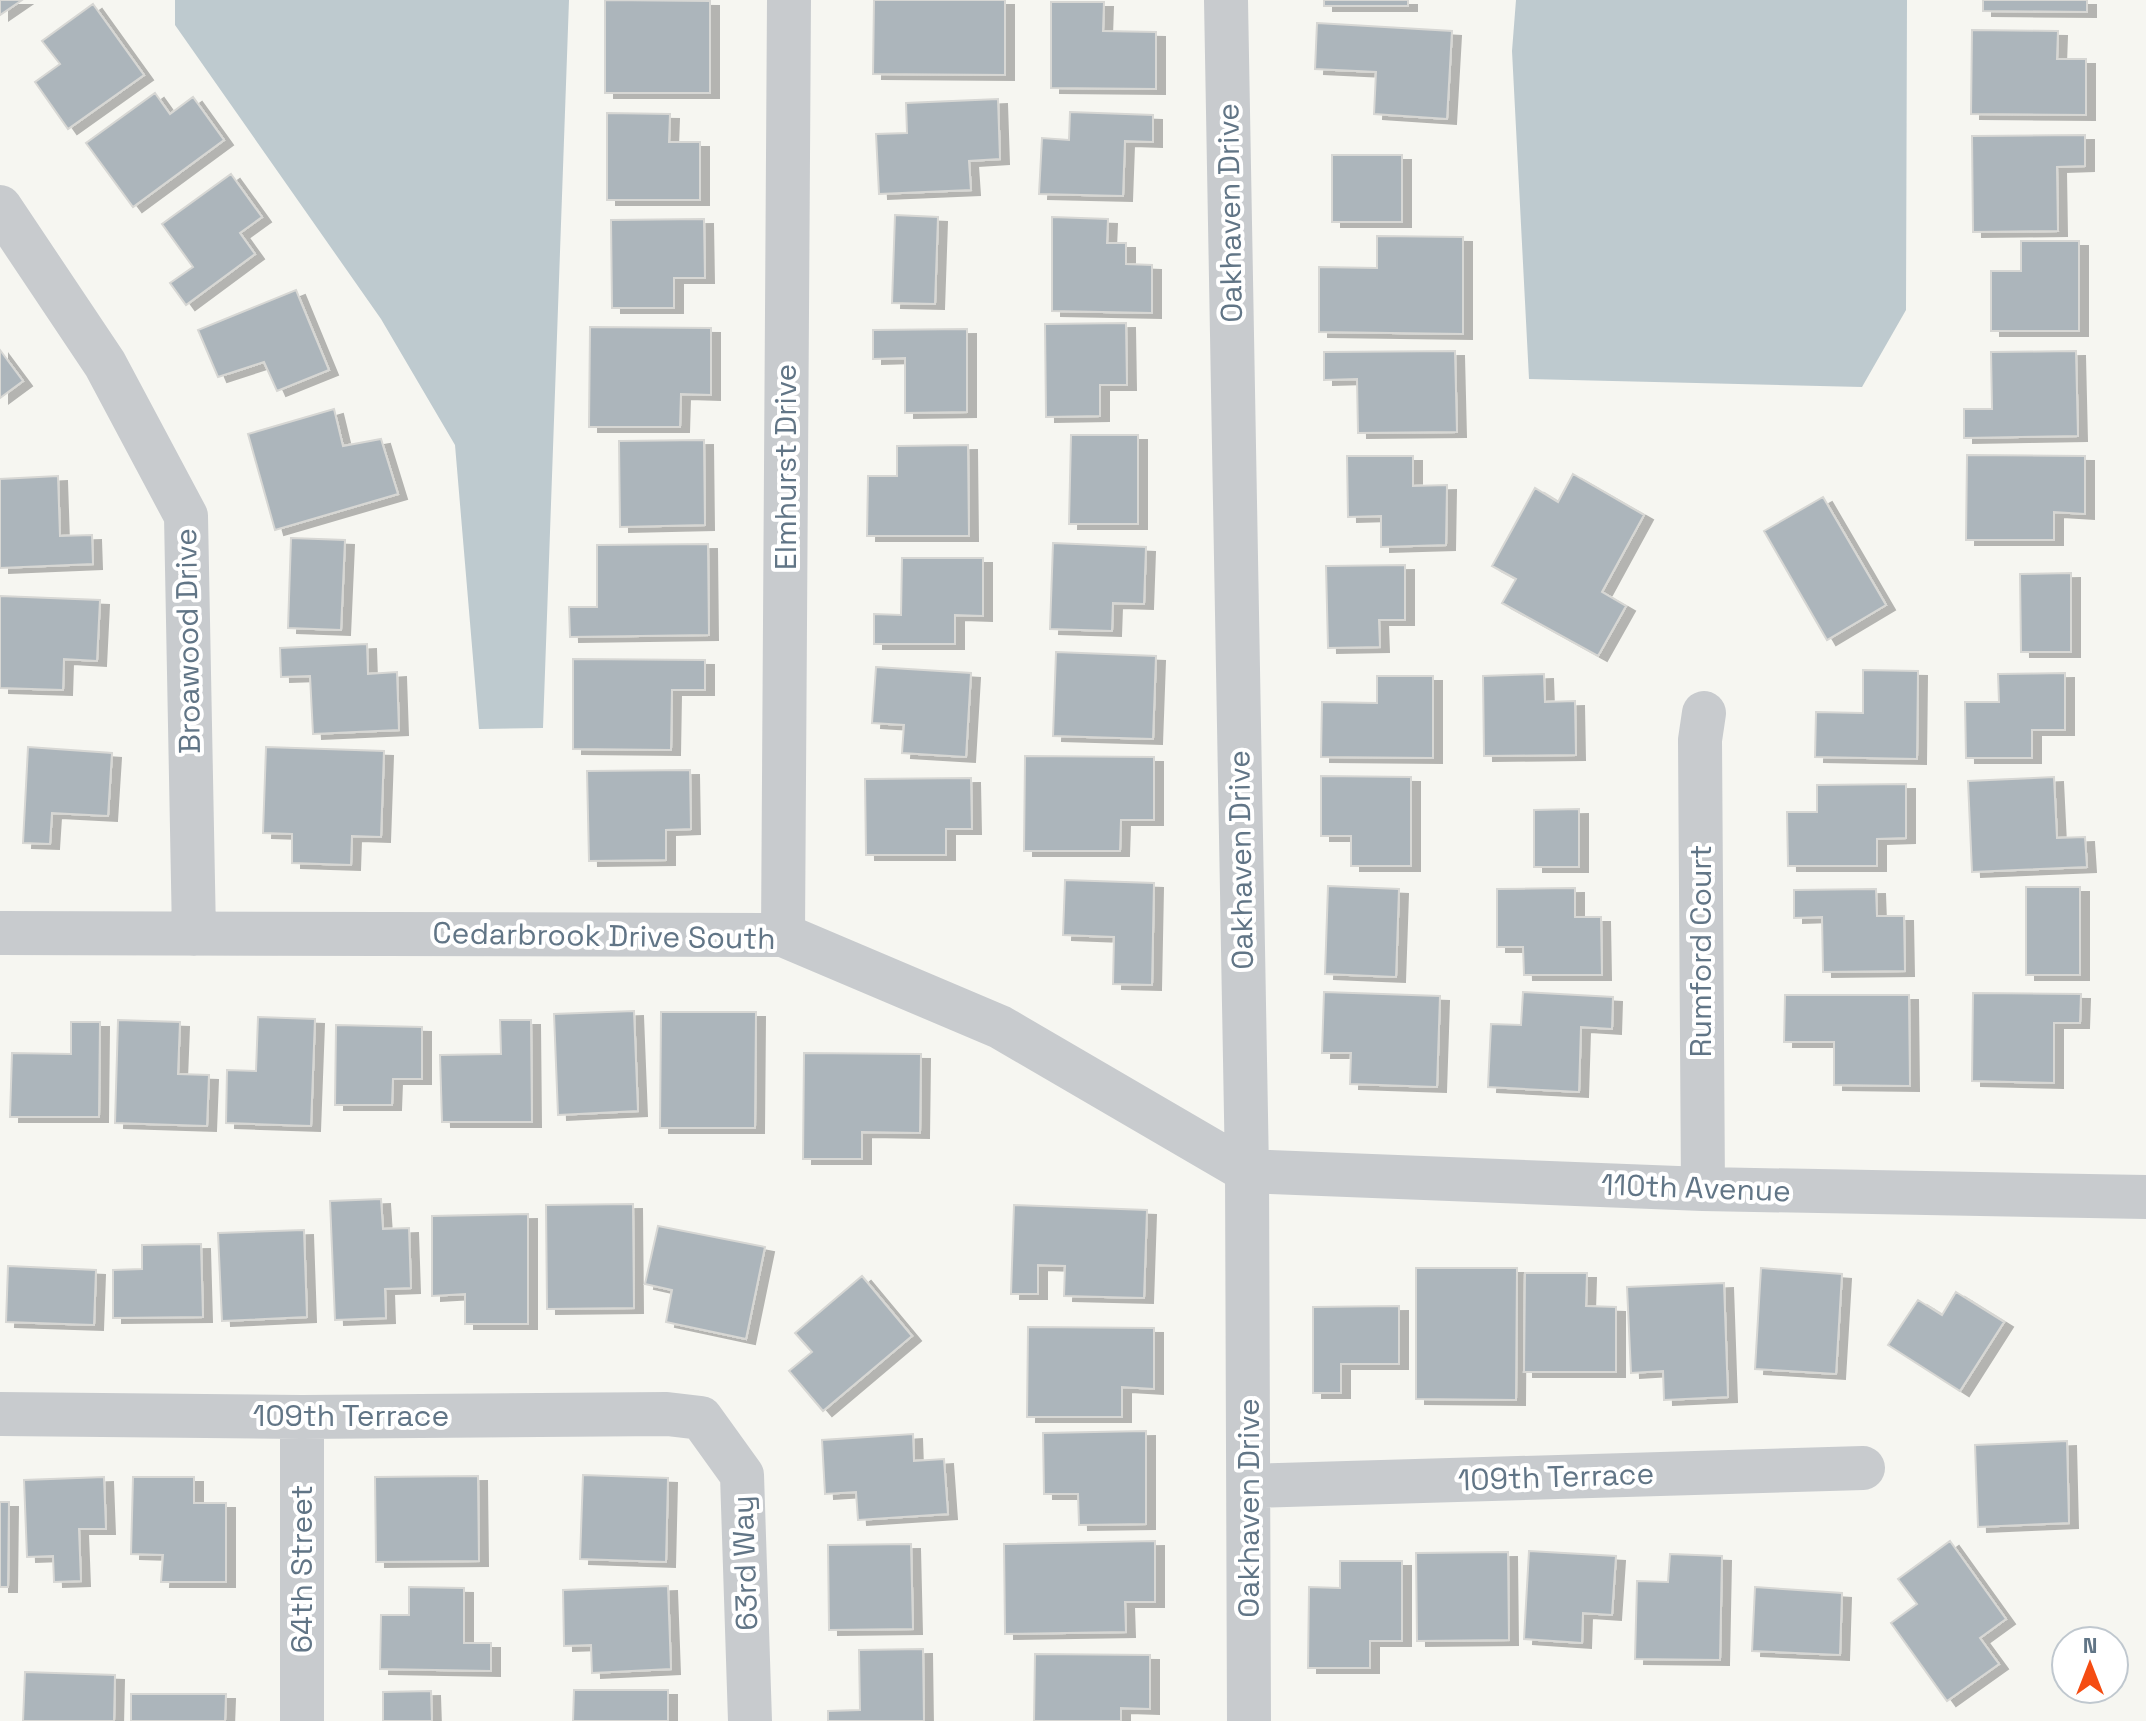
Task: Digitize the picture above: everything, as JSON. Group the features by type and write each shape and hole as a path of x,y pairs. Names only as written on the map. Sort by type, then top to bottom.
{"street":[{"name":"Elmhurst Drive","path":"783,935 789,0"},
{"name":"Oakhaven Drive","path":"1226,0 1247,1171 1249,1721"},
{"name":"Broawood Drive","path":"0,207 105,364 186,516 194,934"},
{"name":"Rumford Court","path":"1703,1189 1700,740 1704,713"},
{"name":"Cedarbrook Drive South","path":"0,933 783,935 1000,1027 1247,1171"},
{"name":"110th Avenue","path":"1247,1171 1703,1189 2146,1197"},
{"name":"109th Terrace","path":"0,1414 302,1417 667,1414 701,1418"},
{"name":"64th Street","path":"302,1417 302,1721"},
{"name":"63rd Way","path":"701,1418 742,1475 750,1721"},
{"name":"109th Terrace","path":"1249,1486 1863,1468"}],"shaded area":[{"path":"175,0 569,0 543,728 479,729 455,445 381,319 175,25"},
{"path":"1516,0 1907,0 1906,310 1862,387 1529,379 1512,51"}],"building":[{"path":"0,0 22,0 0,15"},
{"path":"605,0 710,1 710,93 605,93"},
{"path":"874,0 1005,0 1005,75 873,74"},
{"path":"1324,0 1408,0 1408,6 1324,6"},
{"path":"1983,0 2087,0 2087,12 1983,11"},
{"path":"1051,2 1104,2 1103,31 1156,32 1156,89 1051,88"},
{"path":"93,4 144,75 68,129 35,82 60,64 42,41"},
{"path":"1317,23 1452,31 1447,119 1374,114 1376,72 1315,69"},
{"path":"1972,30 2058,31 2057,59 2086,59 2086,115 1971,114"},
{"path":"155,93 170,114 193,97 224,140 133,207 86,143"},
{"path":"998,99 1000,159 969,161 971,190 879,194 876,134 907,133 906,103"},
{"path":"1070,112 1153,115 1153,142 1125,141 1123,196 1039,194 1042,138 1069,140"},
{"path":"607,113 670,114 669,142 700,142 700,200 607,200"},
{"path":"2085,135 2085,166 2057,167 2058,231 1973,232 1972,136"},
{"path":"1332,155 1402,155 1402,222 1332,222"},
{"path":"231,174 262,217 240,233 255,254 186,305 170,283 193,267 162,224"},
{"path":"895,215 938,217 935,304 892,303"},
{"path":"1052,217 1108,219 1107,243 1126,243 1126,264 1152,265 1152,313 1052,311"},
{"path":"704,219 705,278 674,278 674,308 612,308 611,220"},
{"path":"1377,236 1463,237 1463,334 1319,332 1319,267 1377,268"},
{"path":"2021,241 2079,241 2079,331 1991,331 1991,271 2021,271"},
{"path":"296,290 329,370 277,391 264,362 218,377 198,330"},
{"path":"1126,323 1127,385 1100,385 1100,416 1046,417 1045,324"},
{"path":"590,327 711,328 711,395 681,394 680,427 589,427"},
{"path":"967,329 967,412 905,413 905,358 873,359 873,330"},
{"path":"0,350 23,381 0,398"},
{"path":"1455,351 1457,432 1358,433 1357,379 1324,380 1324,352"},
{"path":"2076,351 2078,436 1964,438 1964,409 1992,409 1991,352"},
{"path":"334,409 343,446 381,439 398,494 275,530 248,434"},
{"path":"1071,435 1138,435 1138,524 1069,524"},
{"path":"704,440 705,525 620,527 619,441"},
{"path":"968,445 969,536 867,536 868,476 897,476 897,446"},
{"path":"1967,455 2085,456 2085,514 2054,512 2054,540 1966,540"},
{"path":"1347,456 1413,456 1413,486 1447,485 1446,545 1381,547 1381,516 1348,517"},
{"path":"1573,474 1644,515 1602,592 1626,606 1598,656 1502,603 1516,579 1492,566 1535,488 1558,502"},
{"path":"58,476 60,536 92,535 93,564 0,568 0,479"},
{"path":"1823,497 1886,605 1827,640 1764,531"},
{"path":"291,538 345,540 341,630 288,628"},
{"path":"1053,543 1146,547 1144,604 1113,603 1112,631 1050,629"},
{"path":"708,544 709,635 570,637 569,607 597,607 597,545"},
{"path":"902,558 983,558 983,616 955,615 955,644 874,644 874,614 901,615"},
{"path":"1405,565 1405,620 1379,620 1380,647 1328,648 1326,566"},
{"path":"2071,573 2071,652 2021,652 2020,574"},
{"path":"0,596 100,600 97,661 64,659 63,690 0,688"},
{"path":"367,644 368,674 397,672 399,730 313,734 310,676 281,677 280,648"},
{"path":"1056,652 1156,656 1153,739 1053,736"},
{"path":"573,659 705,660 705,690 672,690 671,750 573,749"},
{"path":"876,667 971,673 966,757 902,753 904,725 872,723"},
{"path":"1863,670 1918,671 1917,759 1815,757 1816,712 1863,713"},
{"path":"2065,673 2065,730 2032,730 2032,758 1966,758 1965,702 1999,702 1998,674"},
{"path":"1544,674 1545,702 1575,701 1576,755 1484,756 1483,676"},
{"path":"1377,676 1433,676 1433,758 1321,757 1322,702 1377,703"},
{"path":"28,747 112,753 108,816 52,813 50,844 23,843"},
{"path":"266,747 384,751 381,837 352,836 351,865 292,863 292,834 263,833"},
{"path":"1025,756 1154,757 1154,820 1121,820 1120,851 1024,851"},
{"path":"690,770 691,829 666,830 666,860 589,861 587,771"},
{"path":"1321,776 1411,777 1411,866 1351,866 1351,836 1321,836"},
{"path":"2054,777 2057,838 2085,837 2087,867 1972,872 1968,781"},
{"path":"971,778 972,829 946,829 946,855 866,855 865,779"},
{"path":"1906,784 1906,838 1877,839 1877,866 1788,866 1787,812 1817,812 1817,785"},
{"path":"1579,809 1579,867 1534,867 1534,810"},
{"path":"1065,880 1154,883 1152,985 1113,984 1114,937 1063,935"},
{"path":"1328,886 1399,889 1396,977 1325,974"},
{"path":"2026,887 2080,887 2080,975 2026,975"},
{"path":"1575,888 1575,917 1601,917 1602,975 1524,975 1523,947 1497,947 1497,889"},
{"path":"1876,889 1877,916 1904,916 1905,971 1823,972 1822,917 1794,918 1794,890"},
{"path":"1324,992 1440,996 1437,1087 1350,1084 1351,1053 1322,1053"},
{"path":"1523,992 1613,997 1612,1029 1581,1027 1579,1092 1488,1087 1491,1024 1521,1025"},
{"path":"1973,993 2081,994 2080,1023 2054,1023 2054,1083 1972,1081"},
{"path":"1785,995 1909,995 1910,1086 1834,1085 1834,1042 1784,1042"},
{"path":"634,1011 638,1111 558,1115 554,1014"},
{"path":"661,1012 756,1012 755,1128 660,1128"},
{"path":"258,1017 315,1019 311,1126 226,1123 227,1070 256,1071"},
{"path":"118,1020 180,1022 178,1074 209,1075 207,1126 115,1123"},
{"path":"500,1020 531,1020 532,1122 442,1122 440,1055 501,1054"},
{"path":"71,1022 100,1022 99,1117 10,1117 12,1053 71,1054"},
{"path":"336,1025 422,1027 422,1079 393,1079 392,1105 335,1105"},
{"path":"804,1053 921,1054 920,1133 862,1132 862,1159 803,1159"},
{"path":"381,1199 383,1229 409,1228 411,1288 385,1289 386,1318 335,1320 330,1201"},
{"path":"633,1204 634,1308 547,1309 546,1205"},
{"path":"1014,1205 1147,1210 1144,1298 1064,1296 1065,1266 1038,1265 1038,1294 1011,1294"},
{"path":"528,1214 528,1324 465,1324 465,1294 432,1296 432,1216"},
{"path":"658,1226 765,1247 746,1339 666,1322 672,1290 645,1284"},
{"path":"304,1230 307,1317 222,1321 218,1233"},
{"path":"201,1244 203,1317 113,1318 113,1270 142,1269 142,1245"},
{"path":"8,1266 96,1270 94,1325 6,1322"},
{"path":"1416,1268 1517,1268 1516,1400 1416,1399"},
{"path":"1761,1268 1842,1274 1836,1374 1755,1369"},
{"path":"1525,1273 1587,1273 1586,1306 1616,1307 1616,1372 1524,1372"},
{"path":"862,1276 912,1336 823,1411 789,1371 812,1352 795,1333"},
{"path":"1724,1283 1728,1397 1664,1400 1663,1371 1631,1373 1627,1287"},
{"path":"1956,1292 2004,1322 1960,1391 1888,1345 1918,1300 1942,1315"},
{"path":"1399,1306 1399,1364 1341,1364 1341,1393 1313,1393 1313,1307"},
{"path":"1028,1327 1154,1328 1154,1389 1122,1387 1122,1417 1027,1417"},
{"path":"1146,1431 1146,1524 1079,1525 1078,1494 1044,1494 1043,1433"},
{"path":"913,1434 914,1461 944,1459 948,1514 858,1520 856,1492 825,1494 822,1440"},
{"path":"2067,1441 2069,1523 1978,1527 1975,1445"},
{"path":"583,1475 668,1478 666,1562 580,1559"},
{"path":"478,1476 479,1561 376,1562 375,1477"},
{"path":"104,1477 106,1529 79,1529 81,1581 54,1582 53,1556 27,1557 24,1480"},
{"path":"133,1477 194,1477 194,1503 226,1503 226,1582 161,1582 163,1555 131,1554"},
{"path":"0,1502 9,1502 8,1587 0,1587"},
{"path":"1155,1541 1155,1602 1125,1602 1126,1632 1005,1634 1004,1544"},
{"path":"1950,1541 2006,1619 1980,1638 1999,1664 1947,1701 1891,1623 1917,1604 1898,1579"},
{"path":"911,1544 913,1629 829,1630 828,1545"},
{"path":"1529,1551 1616,1556 1612,1615 1583,1613 1582,1643 1524,1639"},
{"path":"1508,1552 1509,1640 1417,1641 1416,1553"},
{"path":"1670,1554 1722,1556 1720,1660 1635,1659 1637,1581 1668,1582"},
{"path":"1340,1561 1402,1561 1402,1641 1370,1641 1370,1668 1308,1668 1309,1587 1340,1588"},
{"path":"668,1586 671,1669 592,1673 591,1645 564,1646 563,1590"},
{"path":"409,1587 464,1588 464,1643 491,1643 491,1671 380,1669 381,1615 409,1615"},
{"path":"1755,1587 1842,1593 1840,1655 1752,1651"},
{"path":"923,1649 924,1721 828,1721 828,1711 860,1710 859,1650"},
{"path":"1035,1654 1150,1655 1150,1709 1121,1708 1121,1721 1034,1721"},
{"path":"25,1672 115,1675 114,1721 23,1721"},
{"path":"574,1690 668,1690 668,1721 573,1721"},
{"path":"431,1691 432,1721 383,1721 383,1692"},
{"path":"131,1694 226,1694 225,1721 131,1721"}]}
